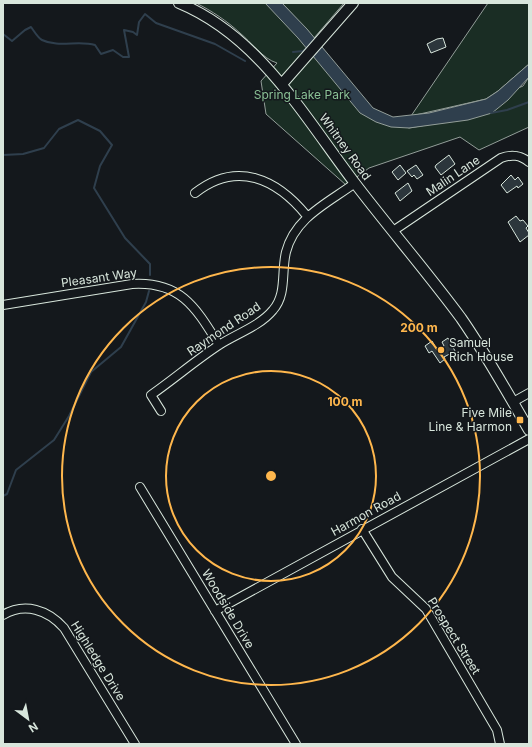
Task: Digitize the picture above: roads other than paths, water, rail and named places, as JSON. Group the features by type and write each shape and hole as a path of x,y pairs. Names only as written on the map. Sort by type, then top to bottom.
{"main road":[{"name":"Whitney Road","path":"179,3 221,26 247,48 282,84 355,183 393,230 474,338 529,430"},
{"path":"282,84 338,22 353,3"}],"street":[{"name":"Malin Lane","path":"393,230 502,158 513,155 522,157 529,162"},
{"path":"195,194 209,184 226,177 252,177 265,181 281,190 307,216"},
{"name":"Raymond Road","path":"161,411 151,395 219,345 262,320 278,304 282,290 284,264 288,244 296,230 307,216 355,183"},
{"name":"Pleasant Way","path":"3,305 132,284 153,284 174,290 190,301 201,315 219,345"},
{"path":"513,402 529,393"},
{"name":"Harmon Road","path":"215,611 362,529 529,439"},
{"name":"Woodside Drive","path":"140,486 296,744"},
{"name":"Prospect Street","path":"362,529 392,576 426,609 497,730 500,744"},
{"name":"Highledge Drive","path":"3,615 18,610 30,609 43,612 55,619 64,628 135,744"}],"water":[{"path":"265,3 282,3 307,29 373,108 393,117 429,113 486,99 498,91 529,64 529,77 508,100 492,113 468,120 409,128 391,127 376,122 360,113 298,38"}],"waterway":[{"path":"3,34 12,41 31,27 42,40 48,42 95,45 101,54 113,50 123,57 129,57 124,30 133,32 137,35 139,22 145,14 156,23 215,44 245,61"},
{"path":"293,52 303,51 308,47"},
{"path":"491,113 507,110 529,102"},
{"path":"3,155 23,154 44,148 59,129 78,120 100,131 112,145 100,166 94,188 125,238 150,264 150,275"},
{"path":"3,496 7,494 16,470 54,440 69,416 91,372 121,347 146,302 149,291"}],"place":[{"name":"Samuel Rich House","path":"441,350"},
{"name":"Five Mile Line & Harmon","path":"520,420"}],"park label":[{"name":"Spring Lake Park","path":"302,95"}]}
